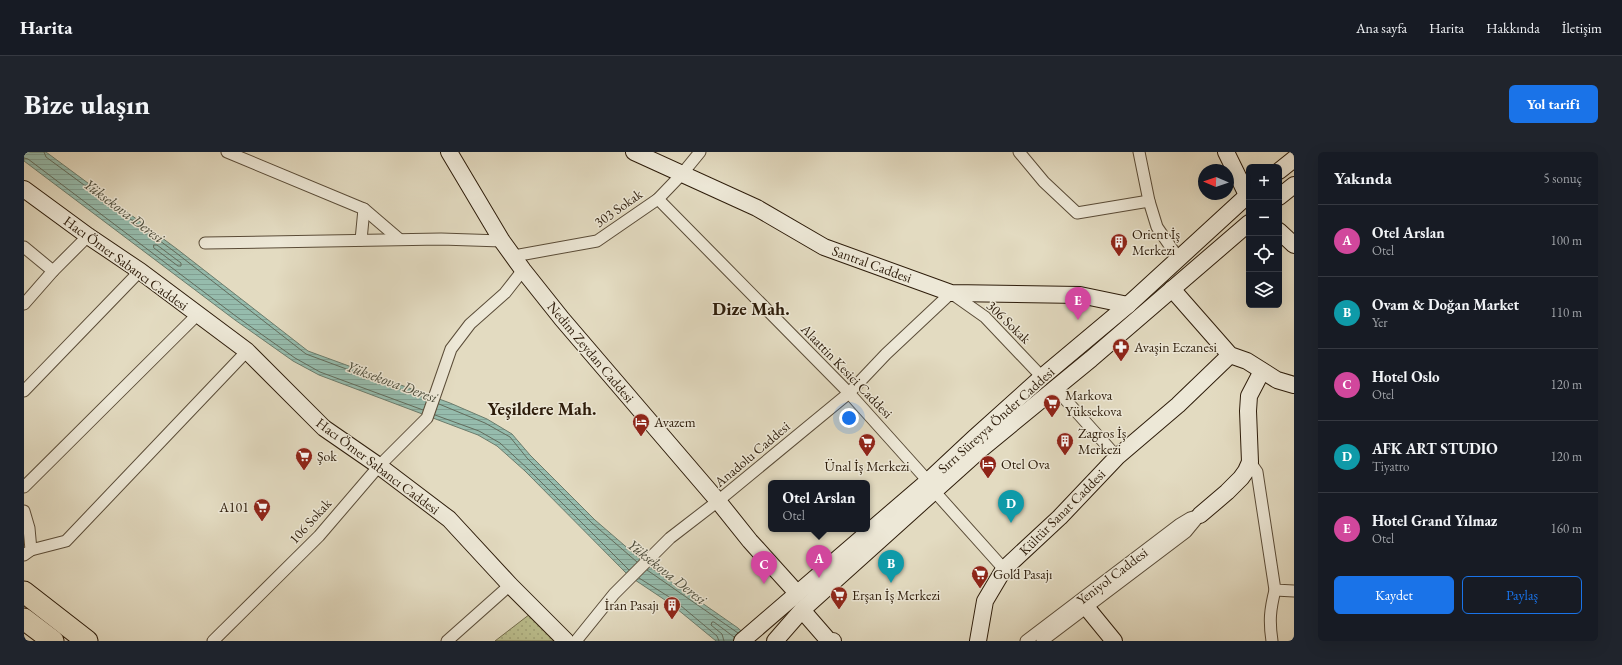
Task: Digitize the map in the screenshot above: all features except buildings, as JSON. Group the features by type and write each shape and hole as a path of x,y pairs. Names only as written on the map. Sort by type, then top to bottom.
{"highway":[{"path":"24,592 87,641"},
{"path":"24,619 53,641"}],"street":[{"path":"227,152 364,209 399,239"},
{"name":"Nedim Zeydan Caddesi","path":"449,152 502,241 523,270 562,319 750,540 798,593"},
{"name":"Santral Caddesi","path":"634,152 757,208 824,247 951,293 1080,295 1128,305"},
{"name":"303 Sokak","path":"514,256 597,241 658,199 682,174 700,152"},
{"path":"1019,152 1044,182 1078,213 1149,201"},
{"path":"1140,152 1149,201 1157,227 1179,259"},
{"path":"1226,152 1246,192"},
{"path":"1282,169 1294,159"},
{"path":"1282,194 1294,184"},
{"name":"Hacı Ömer Sabancı Caddesi","path":"24,189 88,236 140,271 247,351 324,428 379,466 449,519 510,585 566,641"},
{"name":"Sırrı Süreyya Önder Caddesi","path":"775,641 802,610 931,486 974,438 1042,377 1128,305 1246,198"},
{"name":"Alaattin Kesici Caddesi","path":"658,199 849,393 1004,569"},
{"path":"360,240 364,209"},
{"name":"Sırrı Süreyya Önder Caddesi","path":"742,641 798,593 931,486 980,450 1246,226"},
{"path":"24,304 53,271 88,236"},
{"path":"205,243 399,239 502,241"},
{"path":"24,247 53,271"},
{"name":"106 Sokak","path":"213,641 319,536 379,466 427,418 451,349 470,324 505,293 523,270"},
{"path":"24,391 140,271"},
{"path":"1172,289 1230,355 1247,361 1277,380 1294,385"},
{"name":"306 Sokak","path":"951,293 985,317 1042,377"},
{"name":"Anadolu Caddesi","path":"576,641 614,594 670,538 718,501 849,393 886,354 951,293"},
{"path":"24,487 198,314"},
{"path":"24,511 29,528 28,553 66,541 247,351"},
{"name":"Kültür Sanat Caddesi","path":"978,641 984,601 1004,569 1060,517 1116,458 1178,405 1230,355"},
{"path":"1262,371 1249,396 1248,411 1250,462 1257,472 1275,590 1270,609 1272,641"},
{"path":"1055,388 1116,458"},
{"name":"Yeniyol Caddesi","path":"1042,641 1186,532 1200,515 1241,478 1250,462"},
{"name":"Yeniyol Caddesi","path":"1026,641 1180,524 1190,518 1200,515"},
{"path":"447,641 510,585"},
{"path":"1275,590 1294,591"},
{"path":"1087,608 1114,641"},
{"path":"802,610 830,641 833,641"}],"shaded area":[{"path":"530,614 557,641 495,641"}],"water":[{"name":"Yüksekova Deresi","path":"24,152 46,152 177,249 308,351 450,403 487,419 512,434 530,455 595,520 646,564 738,628 752,641 716,641 671,604 629,576 525,471 497,446 478,435 319,375 293,361 235,320 24,161"}],"place":[{"name":"Orient İş Merkezi","path":"1119,257"},
{"name":"Hotel Grand Yılmaz","path":"1078,320"},
{"name":"Avaşin Eczanesi","path":"1121,362"},
{"name":"Markova Yüksekova","path":"1052,418"},
{"name":"Avazem","path":"641,437"},
{"name":"Zagros İş Merkezi","path":"1065,456"},
{"name":"Ünal İş Merkezi","path":"867,457"},
{"name":"Şok","path":"304,471"},
{"name":"Otel Ova","path":"988,479"},
{"name":"A101","path":"262,522"},
{"name":"AFK ART STUDIO","path":"1011,523"},
{"name":"Otel Arslan","path":"819,578"},
{"name":"Ovam & Doğan Market","path":"891,583"},
{"name":"Hotel Oslo","path":"764,584"},
{"name":"Gold Pasajı","path":"980,589"},
{"name":"Erşan İş Merkezi","path":"839,610"},
{"name":"İran Pasajı","path":"672,620"}],"district":[{"name":"Dize Mah.","path":"751,309"},
{"name":"Yeşildere Mah.","path":"542,409"}]}
